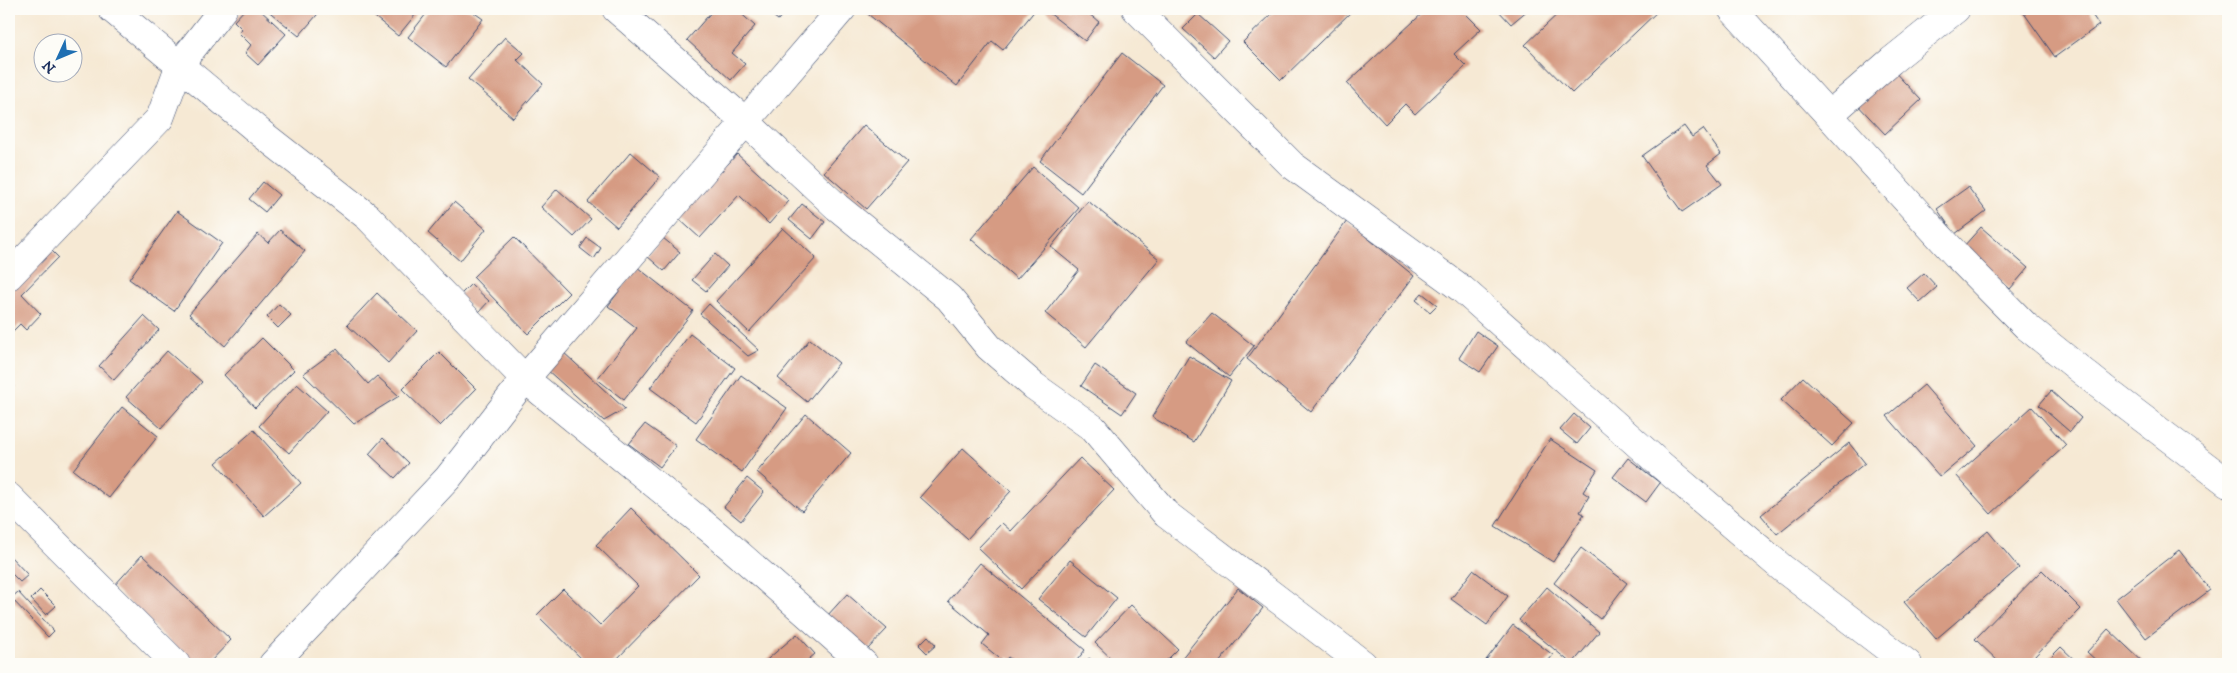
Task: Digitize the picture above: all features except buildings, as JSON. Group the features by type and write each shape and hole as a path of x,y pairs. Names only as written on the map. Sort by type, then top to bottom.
{"street":[{"path":"112,9 262,134 368,217 525,379 716,534 864,664"},
{"path":"9,276 160,118 180,64 223,9"},
{"path":"616,9 746,122 837,206 949,298 997,354 1034,386 1093,428 1166,514 1363,664"},
{"path":"273,664 448,478 525,379 842,9"},
{"path":"1136,9 1292,166 1462,289 1660,464 1782,568 1908,664"},
{"path":"1732,9 1959,258 2026,326 2108,392 2228,483"},
{"path":"1829,115 1891,61 1956,9"},
{"path":"9,497 176,664"}]}
